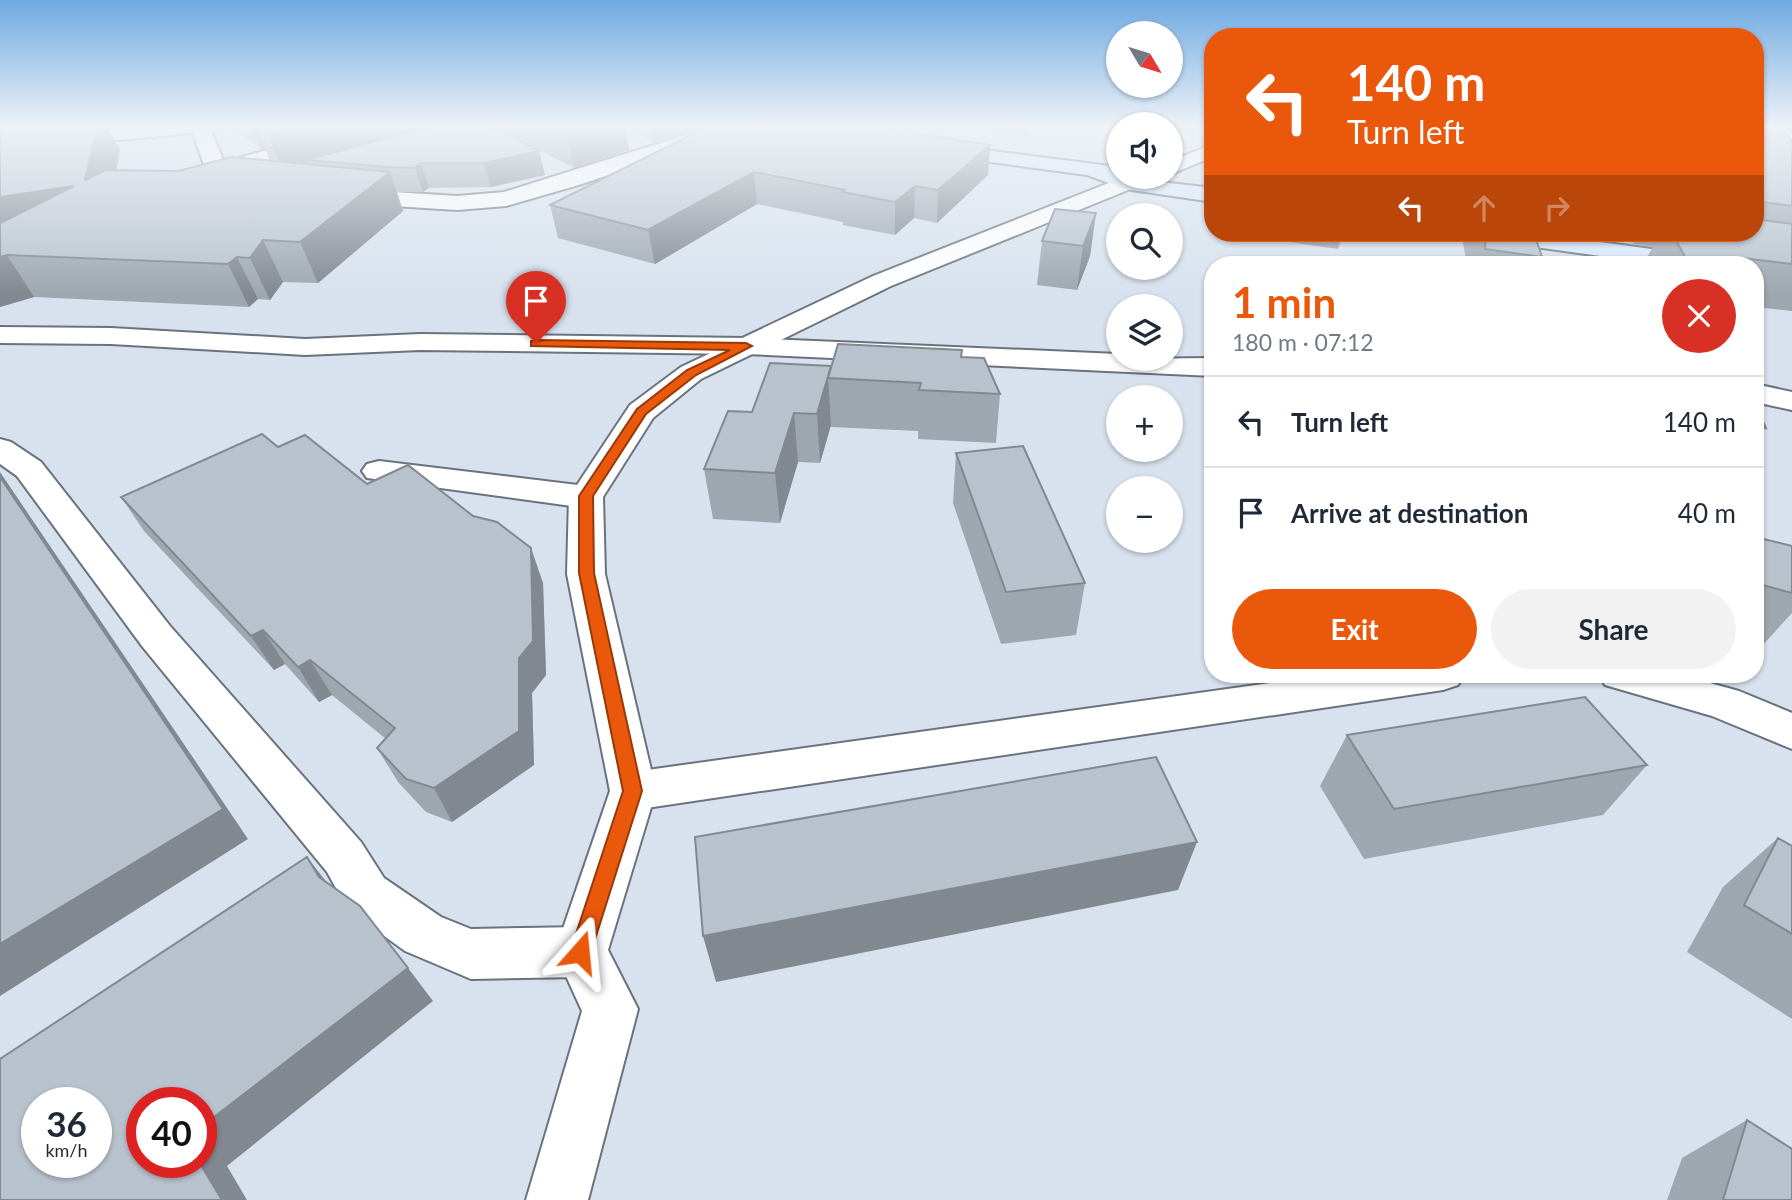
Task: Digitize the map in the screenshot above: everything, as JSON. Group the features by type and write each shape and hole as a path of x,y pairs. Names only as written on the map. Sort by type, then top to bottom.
{"main road":[{"path":"1183,189 1204,193"},
{"path":"1568,242 1697,256"},
{"path":"1635,242 1706,256"}],"street":[{"path":"229,182 270,188"},
{"path":"330,195 457,203 506,199 565,182"},
{"path":"557,1200 610,1009 580,952 633,791 586,573 586,496 641,412 691,373 882,281 1106,183"},
{"path":"0,335 111,336 305,347 419,342 746,346 1204,367"},
{"path":"1764,395 1792,401"},
{"path":"0,449 29,469 327,868 423,934 471,954 580,952"},
{"path":"379,471 586,496"},
{"path":"633,791 1381,683"},
{"path":"1652,683 1724,703 1792,732"}],"building":[{"path":"0,182 377,182 300,242 263,240 250,258 237,257 228,264 7,255 0,257 0,223 74,186 0,197"},
{"path":"596,182 736,182 648,230 550,205"},
{"path":"805,182 947,182 938,190 915,186 895,202 842,192 845,190"},
{"path":"1764,182 1792,182 1792,206 1764,202"},
{"path":"1055,209 1096,213 1083,246 1042,241"},
{"path":"1764,220 1792,224 1792,264 1764,261 1764,256 1685,256 1677,242 1764,242"},
{"path":"1485,242 1537,242 1542,256 1535,256 1485,249"},
{"path":"838,344 962,350 961,357 984,358 1000,394 919,390 921,383 828,378"},
{"path":"770,363 831,366 817,414 794,413 775,473 704,469 728,411 752,412"},
{"path":"262,434 278,447 305,435 367,484 408,465 473,516 497,522 531,548 533,641 519,658 519,731 434,788 406,779 377,748 395,728 310,660 298,667 263,630 251,636 121,497"},
{"path":"1023,446 1085,583 1006,592 956,453"},
{"path":"0,477 223,809 0,944"},
{"path":"1764,539 1792,546 1792,593 1764,585"},
{"path":"1585,697 1647,765 1394,809 1347,735"},
{"path":"1156,757 1197,842 703,936 695,837"},
{"path":"1778,838 1792,846 1792,934 1744,905"},
{"path":"307,857 319,877 360,906 408,968 217,1115 217,1087 126,1087 126,1178 209,1178 222,1200 0,1200 0,1059"},
{"path":"1747,1120 1792,1149 1792,1200 1723,1200"}],"route":[{"path":"536,343 746,346 691,373 641,412 586,496 586,573 633,791 580,952"}]}
